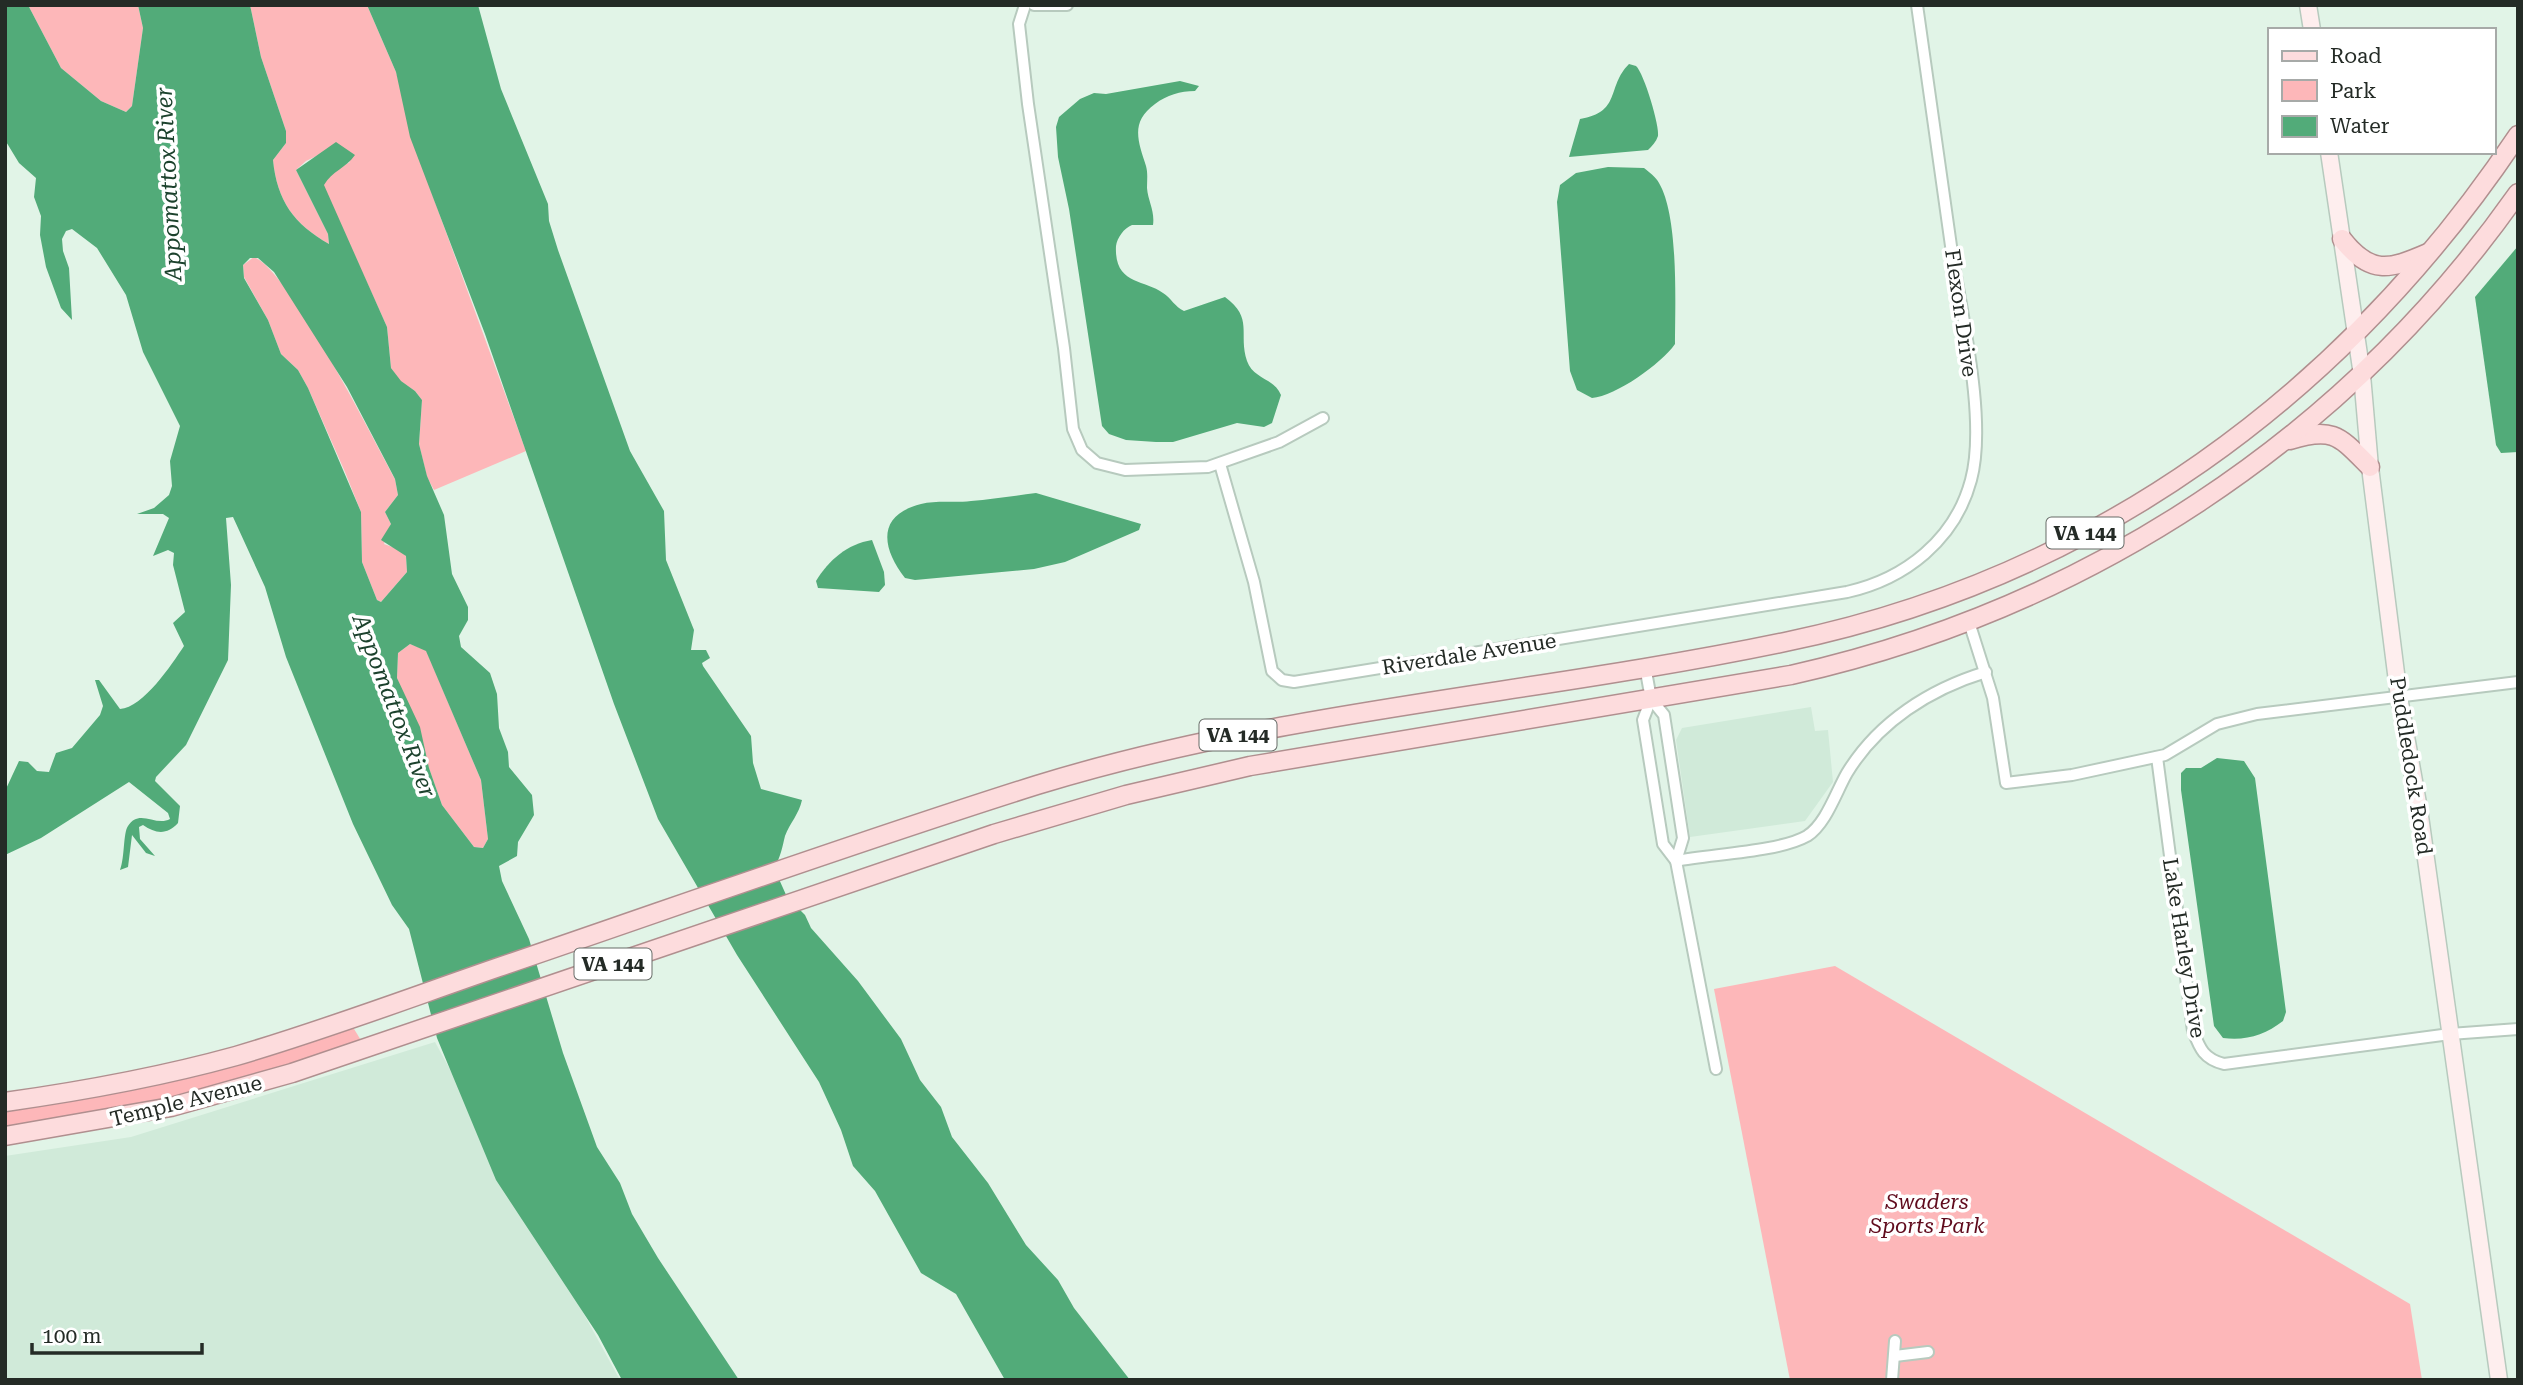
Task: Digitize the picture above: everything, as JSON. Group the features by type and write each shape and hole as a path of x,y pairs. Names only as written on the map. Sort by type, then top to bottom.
{"main road":[{"path":"2308,5 2312,28"},
{"name":"VA 144","path":"1645,666 1832,631 1933,600 2038,558 2104,523 2185,474 2281,402 2356,336 2431,252 2481,189 2518,135"},
{"name":"Puddledock Road","path":"2329,154 2362,375 2370,467 2399,697 2419,809 2498,1380"},
{"name":"VA 144","path":"1651,699 1839,664 1969,622 2042,592 2153,533 2233,481 2284,442 2362,375 2456,275 2518,193"},
{"path":"2342,239 2360,259 2381,267 2407,262 2431,252"},
{"path":"2284,442 2309,434 2335,435 2370,467"},
{"name":"Temple Avenue","path":"5,1102 167,1073 232,1057 842,849 1044,783 1164,751 1265,729 1645,666"},
{"name":"Temple Avenue","path":"5,1136 172,1107 256,1084 1040,819 1192,779 1651,699"}],"street":[{"path":"1025,5 1020,24 1028,104 1076,440 1090,459 1111,468 1185,470 1220,464 1279,442 1323,418"},
{"path":"1034,5 1067,5"},
{"name":"Flexon Drive","path":"1879,583 1914,563 1941,538 1953,521 1971,482 1977,443 1976,415 1962,309 1917,5"},
{"name":"Riverdale Avenue","path":"1220,464 1254,582 1272,671 1285,681 1294,682 1768,606 1847,592 1879,583"},
{"path":"1969,622 1986,672 2006,783 2072,775 2157,757 2217,724 2257,714 2518,682"},
{"path":"1645,666 1651,699 1664,715 1683,838 1676,861"},
{"path":"1676,861 1783,844 1808,835 1818,825 1863,750 1891,724 1920,700 1952,682 1986,672"},
{"path":"1651,699 1643,720 1663,844 1676,861 1716,1069"},
{"name":"Lake Harley Drive","path":"2157,757 2193,1031 2200,1050 2211,1060 2224,1063 2450,1034"},
{"path":"2450,1034 2518,1029"},
{"path":"1892,1380 1895,1341"},
{"path":"1895,1356 1928,1352"}],"shaded area":[{"path":"1811,707 1815,731 1828,730 1833,782 1805,821 1690,837 1676,740 1682,728"},
{"path":"435,1042 620,1380 5,1380 5,1156 131,1137"}],"green space":[{"path":"28,5 138,5 143,28 132,106 126,112 101,101 61,68"},
{"path":"250,5 367,5 396,72 431,191 526,451 434,490 427,477 419,444 422,400 415,391 400,381 391,368 387,327 323,185 330,173 350,162 327,151 306,161 296,170 328,234 329,244 306,228 289,210 283,199 273,160 286,143 286,131 261,57"},
{"path":"254,257 269,269 308,322 395,479 398,495 385,512 391,524 384,544 398,549 406,556 407,572 381,602 377,600 362,562 361,512 345,472 308,388 298,370 281,354 268,320 244,277 243,265"},
{"path":"410,644 426,650 481,780 488,839 483,848 474,847 442,805 397,678 398,653"},
{"name":"Swaders Sports Park","path":"1835,966 2410,1304 2422,1380 1790,1380 1714,989"},
{"path":"351,1024 362,1042 303,1062 177,1098 5,1128 5,1107"}],"water":[{"name":"Appomattox River","path":"5,5 28,5 61,68 101,101 126,112 132,106 143,28 138,5 250,5 261,57 286,131 286,143 273,160 279,188 289,210 297,219 329,244 328,234 296,170 336,142 355,155 324,185 387,327 391,368 422,400 419,444 427,476 444,515 452,574 468,607 468,620 459,636 461,647 490,673 497,694 499,728 508,752 509,767 532,795 534,815 518,842 517,856 499,866 502,881 529,939 563,1053 597,1147 620,1183 632,1214 658,1258 739,1380 622,1380 598,1335 496,1180 437,1038 409,929 392,905 353,824 286,657 265,587 233,517 226,518 231,585 228,660 186,745 155,781 180,806 178,823 170,830 161,832 143,825 139,827 140,839 155,856 146,853 132,835 128,867 120,870 126,829 132,821 137,818 159,821 170,819 168,813 129,782 41,838 5,855 5,791 19,761 28,762 37,771 49,772 56,753 72,748 100,715 103,706 95,680 99,680 120,709 129,707 147,693 165,674 184,646 173,623 185,612 173,565 174,553 168,550 153,556 169,518 163,514 137,514 154,508 169,495 172,486 170,461 180,426 143,352 126,295 97,248 72,229 66,231 62,239 69,268 72,320 61,308 46,267 40,235 41,216 34,197 36,178 19,163 5,140","holes":["250,258 258,258 274,272 347,387 395,479 398,495 385,512 391,524 381,540 406,556 407,572 381,602 377,600 362,562 361,512 308,388 298,370 281,354 268,320 244,278 243,265","410,644 426,651 481,780 488,839 483,848 474,847 442,805 429,768 420,727 397,678 398,653"]},
{"path":"367,5 478,5 501,89 548,204 549,221 558,250 630,451 664,511 666,560 694,630 691,650 706,650 710,658 702,663 703,666 751,736 753,763 761,789 802,800 774,868 787,897 805,915 811,928 858,981 901,1039 920,1080 941,1107 952,1137 988,1183 1026,1245 1058,1280 1074,1308 1130,1380 1005,1380 956,1294 921,1273 875,1191 853,1166 841,1130 819,1082 737,955 658,819 614,704 485,334 410,137 396,72"},
{"path":"1629,64 1636,66 1647,89 1658,131 1655,142 1648,150 1569,157 1580,119 1593,116 1608,105 1622,73"},
{"path":"1180,81 1199,86 1195,91 1174,94 1160,101 1147,111 1139,125 1153,225 1132,225 1126,228 1116,246 1117,259 1125,274 1163,293 1184,311 1225,297 1234,305 1242,319 1245,351 1250,367 1274,385 1281,395 1272,423 1264,427 1237,423 1173,442 1126,440 1109,434 1102,426 1069,209 1058,157 1056,127 1059,117 1080,99 1094,93 1106,94"},
{"path":"1608,167 1644,168 1658,181 1665,198 1673,238 1675,344 1660,361 1637,378 1613,392 1592,398 1577,390 1570,371 1557,202 1560,185 1576,173"},
{"path":"2518,246 2518,452 2501,453 2496,445 2475,297"},
{"path":"1036,493 1141,524 1139,530 1065,562 1034,569 915,580 905,578 891,555 888,544 890,524 907,509 927,503"},
{"path":"872,540 884,572 885,585 879,592 818,588 816,581 833,560 847,549"},
{"path":"2217,758 2244,761 2255,778 2286,1012 2283,1021 2269,1030 2240,1039 2223,1038 2214,1026 2181,790 2181,773 2186,768 2201,768"}]}
